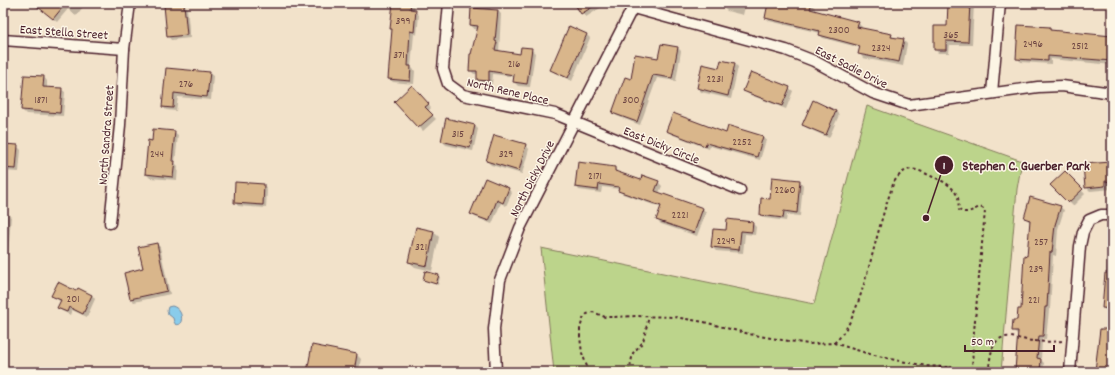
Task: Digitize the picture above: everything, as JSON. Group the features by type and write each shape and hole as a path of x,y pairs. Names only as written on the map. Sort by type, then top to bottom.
{"street":[{"name":"North Sandra Street","path":"110,223 120,125 124,49 130,3"},
{"name":"North Rene Place","path":"449,3 443,68 448,84 463,95 555,114 574,122"},
{"path":"992,93 1000,3"},
{"name":"North Dicky Drive","path":"496,372 494,329 500,280 520,228 634,6"},
{"name":"East Sadie Drive","path":"634,6 786,50 814,61 873,93 909,105 1038,87 1062,86 1112,93"},
{"name":"East Stella Street","path":"3,40 124,49"},
{"name":"East Dicky Circle","path":"574,122 740,190"},
{"path":"1070,372 1080,246 1083,232 1089,220 1101,215 1112,215"}],"path":[{"path":"590,372 582,353 580,328 585,316 593,312 605,317 674,317 704,322 755,335 797,342 819,344 834,343 895,360 927,366 972,371 984,209 980,207 969,212 959,210 956,193 942,180 912,169 903,172 895,182 879,228 857,304 846,326 834,343"},
{"path":"628,372 633,353 643,342 649,316"},
{"path":"990,372 991,355 994,344 998,338 1016,337 1034,341 1062,341"}],"green space":[{"path":"867,106 1022,161 1017,189 1001,372 554,372 541,248 814,304"}],"water":[{"path":"168,307 175,307 180,313 182,319 180,324 176,325 173,318 168,314"}],"building":[{"path":"33,3 66,3 53,19"},
{"path":"393,3 411,3 410,9 416,10 414,32 410,31 408,66 411,66 410,81 388,79 392,29 390,29"},
{"path":"574,3 599,3 581,14"},
{"path":"768,3 812,3 810,9 859,22 857,27 892,34 891,37 904,39 899,62 858,54 860,46 819,35 820,31 765,18"},
{"path":"948,3 970,3 968,42 946,41 946,50 934,50 934,26 947,26"},
{"path":"184,4 187,35 167,37 164,5"},
{"path":"471,8 498,10 495,41 497,42 495,50 520,54 521,47 532,48 527,84 513,82 514,75 489,71 489,81 477,80 477,71 469,71 470,54 478,26 470,25"},
{"path":"1018,25 1050,27 1050,30 1112,36 1112,61 1048,56 1048,61 1016,59"},
{"path":"569,26 587,34 568,78 550,70"},
{"path":"661,44 678,47 672,78 653,75 637,122 612,113 625,77 631,79 635,54 658,58"},
{"path":"721,60 735,63 728,96 697,88 702,64 719,68"},
{"path":"166,68 210,72 207,97 174,93 173,108 162,107"},
{"path":"751,72 790,87 782,106 743,91"},
{"path":"24,75 44,76 43,87 62,88 60,113 21,110"},
{"path":"412,85 429,104 425,107 433,115 418,128 394,102"},
{"path":"813,100 836,111 826,135 802,125"},
{"path":"673,113 726,133 728,126 730,126 763,136 757,157 706,143 705,146 666,131"},
{"path":"446,118 475,125 470,148 441,141"},
{"path":"153,129 175,131 172,161 175,161 173,177 145,174 148,140 152,141"},
{"path":"494,135 526,144 519,171 486,161"},
{"path":"3,144 18,145 16,169 3,168"},
{"path":"578,162 615,167 615,171 641,180 642,175 659,181 655,191 703,208 694,233 656,220 661,206 618,191 619,187 599,184 598,190 575,187"},
{"path":"1112,162 1112,182 1105,181 1105,186 1085,188 1083,164"},
{"path":"1065,171 1083,189 1068,203 1050,185"},
{"path":"772,177 800,180 797,213 784,211 783,218 760,215 761,198 770,199"},
{"path":"485,178 509,188 503,203 497,200 489,221 470,214"},
{"path":"235,182 264,184 263,205 234,203"},
{"path":"1030,197 1061,206 1055,225 1052,252 1050,252 1047,307 1045,307 1043,336 1039,336 1037,358 1041,359 1040,372 1015,371 1018,331 1012,331 1013,320 1017,320 1018,309 1021,309 1024,255 1027,256 1030,220 1024,218"},
{"path":"727,219 753,222 752,232 741,231 739,250 711,247 713,229 726,230"},
{"path":"416,227 434,231 427,266 408,262"},
{"path":"157,243 167,291 130,299 124,273 143,268 138,247"},
{"path":"425,271 439,275 436,284 423,280"},
{"path":"1105,273 1112,273 1112,309 1102,308"},
{"path":"58,282 76,291 78,288 92,295 83,314 69,307 67,312 57,308 61,300 51,296"},
{"path":"1100,329 1112,329 1112,372 1095,371"},
{"path":"312,345 357,354 354,372 307,372"}],"place":[{"name":"Stephen C. Guerber Park","path":"926,218"}]}
